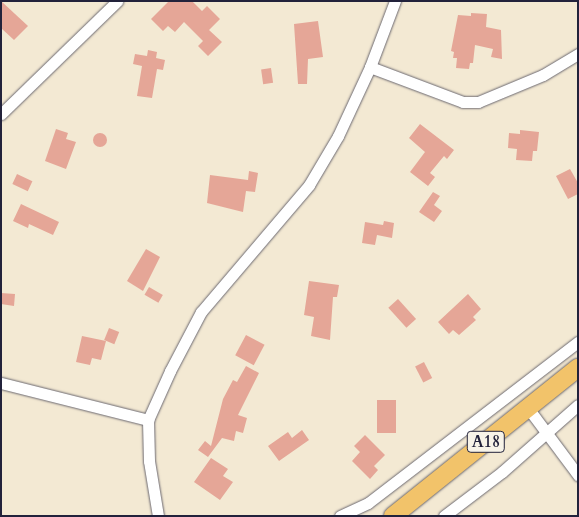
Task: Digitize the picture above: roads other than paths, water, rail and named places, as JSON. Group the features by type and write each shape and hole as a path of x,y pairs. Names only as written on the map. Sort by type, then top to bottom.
{"highway":[{"name":"A18","path":"394,516 578,368"}],"street":[{"path":"1,114 117,1"},
{"path":"158,516 149,461 148,420 201,312 309,185 338,136 370,67 395,1"},
{"path":"370,67 463,102 478,102 543,74 578,54"},
{"path":"340,516 375,497 578,342"},
{"path":"1,383 148,420"},
{"path":"444,516 502,472 546,430 578,405"},
{"path":"528,408 578,476"}]}
